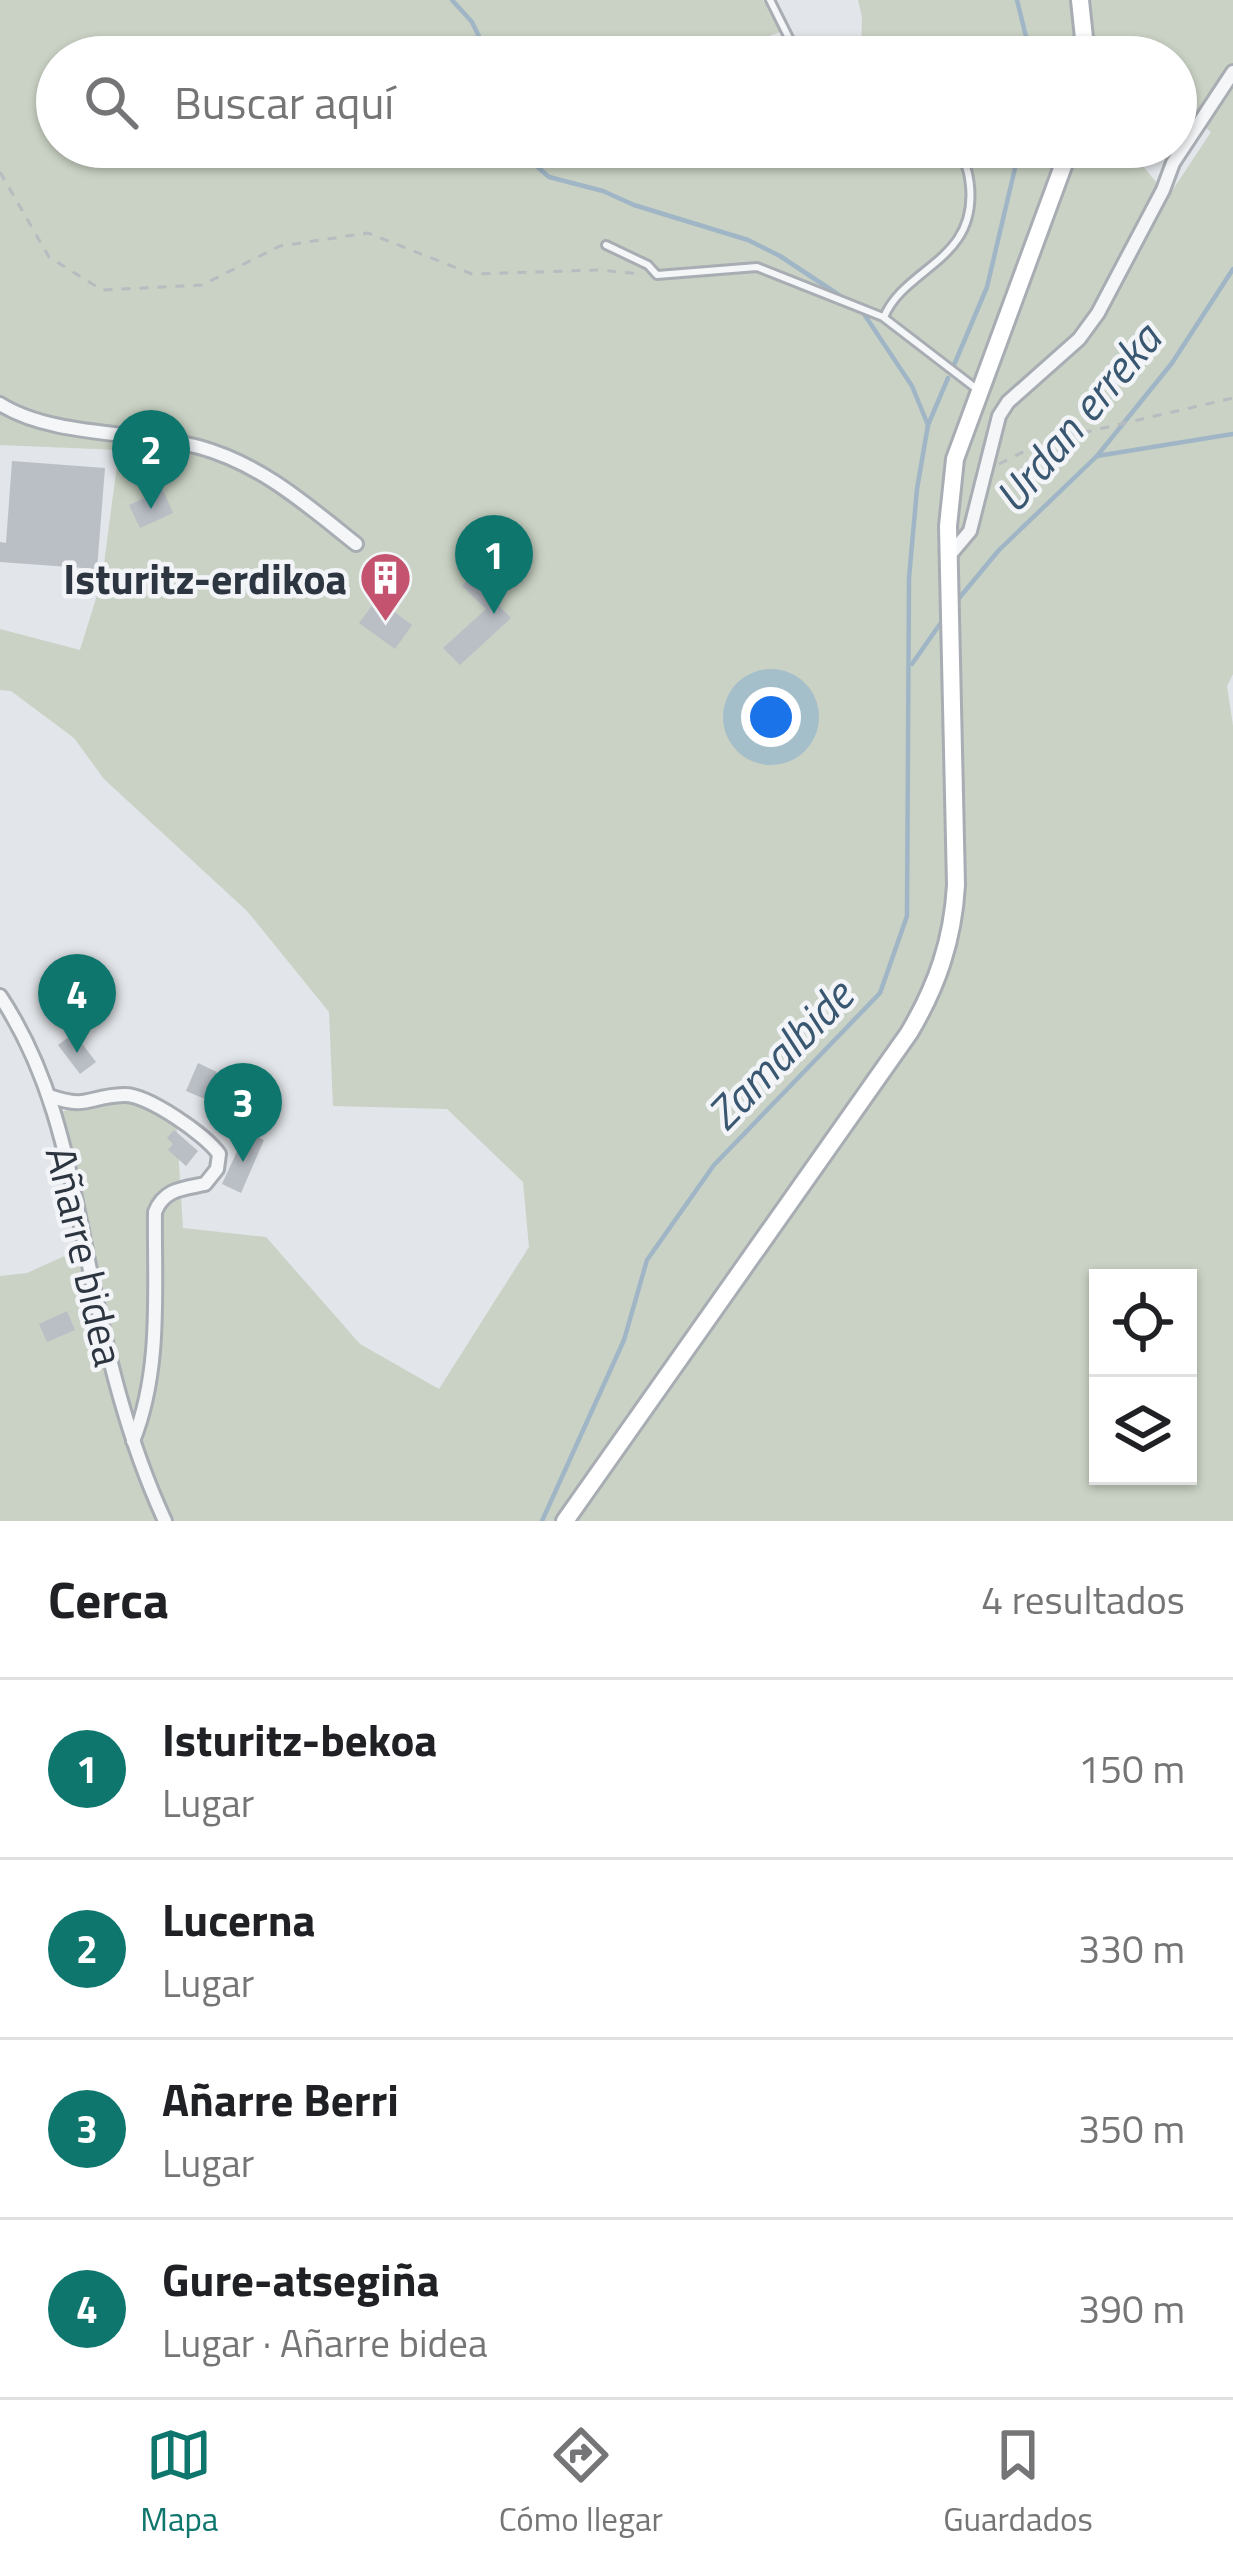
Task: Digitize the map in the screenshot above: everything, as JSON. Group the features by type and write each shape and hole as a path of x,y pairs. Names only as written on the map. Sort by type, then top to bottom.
{"main road":[{"path":"1080,0 1084,36"},
{"path":"566,1521 909,1033 931,994 952,927 956,885 949,556 955,459 1062,168"}],"street":[{"path":"1197,124 1233,72"},
{"path":"949,556 970,531 999,416 1069,350 1098,313 1170,168"},
{"path":"0,404 78,428 202,448 268,476 356,544"},
{"name":"Añarre bidea","path":"0,996 23,1031 49,1096 73,1181 106,1346 133,1442 165,1521"},
{"path":"49,1096 76,1106 128,1094 155,1104 212,1143 219,1154 217,1169 205,1184 173,1190 160,1198 155,1212 152,1372 146,1411 133,1442"}],"lane":[{"path":"770,0 791,36"},
{"path":"883,317 890,301 939,261 963,232 971,193 968,168"},
{"path":"606,245 648,265 657,275 757,267 883,317 979,392"}],"path":[{"path":"0,172 49,257 102,290 202,285 280,246 368,233 472,274 598,270 657,275"},
{"path":"986,471 1043,442 1233,398"}],"green space":[{"path":"0,0 763,0 780,32 769,36 36,36 36,168 1145,168 1168,197 1187,168 1197,168 1197,153 1211,132 1197,121 1197,36 862,36 858,0 1233,0 1233,674 1227,686 1233,726 1233,1521 0,1521 0,1276 27,1273 82,1248 52,1114 125,1096 176,1117 183,1228 266,1237 360,1344 439,1389 529,1247 523,1182 447,1109 333,1106 329,1012 247,911 104,779 74,738 11,691 0,690 0,629 80,650 102,579 119,450 0,445"}],"building":[{"path":"12,461 105,468 97,569 0,562 0,542 6,543"},
{"path":"163,490 173,513 140,528 129,505"},
{"path":"471,577 511,618 460,665 443,648 486,609 462,586"},
{"name":"Isturitz-erdikoa","path":"377,599 412,625 395,649 359,623"},
{"path":"74,1033 96,1062 80,1074 58,1045"},
{"path":"198,1063 217,1072 205,1099 186,1091"},
{"path":"174,1130 198,1151 186,1166 168,1150 173,1144 167,1138"},
{"path":"246,1132 264,1140 241,1193 222,1184"},
{"path":"67,1311 75,1330 47,1342 39,1324"}],"waterway":[{"path":"452,0 479,36"},
{"name":"Zamalbide","path":"1017,0 1026,36"},
{"path":"539,168 549,177 748,240 848,301"},
{"name":"Zamalbide","path":"954,365 987,287 1015,168"},
{"name":"Urdan erreka","path":"960,597 999,550 1097,456 1172,363 1233,269"},
{"path":"862,311 912,386 928,425"},
{"name":"Zamalbide","path":"542,1521 624,1340 647,1260 714,1165 880,993 907,916 909,578 917,489 928,425 948,378"},
{"path":"1097,456 1233,434"},
{"name":"Urdan erreka","path":"912,664 940,624"}],"place":[{"name":"Lucerna","path":"151,509"},
{"name":"Isturitz-bekoa","path":"494,614"},
{"name":"Isturitz-erdikoa","path":"386,624"},
{"name":"Gure-atsegiña","path":"77,1053"},
{"name":"Añarre Berri","path":"243,1162"}]}
